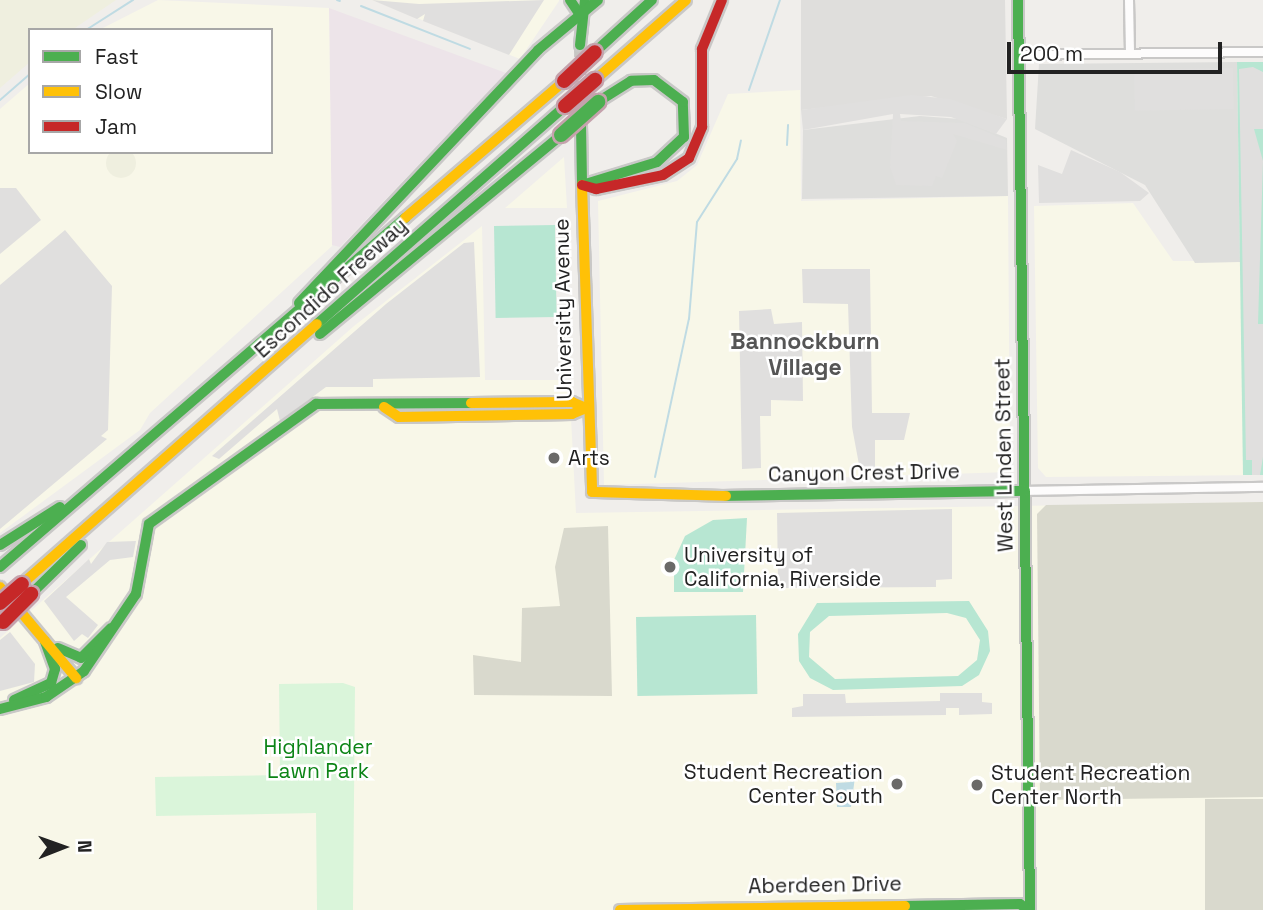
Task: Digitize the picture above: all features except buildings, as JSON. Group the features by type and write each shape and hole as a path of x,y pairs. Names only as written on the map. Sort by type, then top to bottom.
{"main road":[{"path":"570,0 580,15"},
{"path":"580,46 580,15 585,0"},
{"path":"279,330 316,281 598,0"},
{"name":"Escondido Freeway","path":"2,565 74,501 279,330 564,81 652,0"},
{"name":"Escondido Freeway","path":"0,603 27,589 686,0"},
{"path":"582,185 596,190 663,175 689,158 702,127 702,49 722,0"},
{"name":"West Linden Street","path":"1018,0 1029,910"},
{"path":"295,349 345,320 598,102 631,81 654,80 682,102 684,138 657,162 582,185"},
{"name":"University Avenue","path":"581,125 586,408 592,492"},
{"path":"0,708 46,697 76,678 114,628 142,579 146,531 157,516 316,404 384,407 572,402 586,408"},
{"name":"Canyon Crest Drive","path":"592,492 698,496 1025,491"},
{"path":"0,545 74,501"},
{"path":"0,587 76,678"},
{"path":"2,623 27,589"},
{"path":"44,639 79,659 106,627 114,628"},
{"path":"0,708 51,683 55,669 44,639"},
{"name":"Aberdeen Drive","path":"620,910 1020,904 1029,910"}],"street":[{"path":"1129,0 1130,54"},
{"path":"1019,55 1263,52"},
{"name":"Canyon Crest Drive","path":"1025,491 1263,487"}],"shaded area":[{"path":"158,0 329,8 332,246 150,413 140,430 0,533 0,109 28,85 28,154 273,154 273,28 103,28"},
{"path":"372,0 559,0 559,1 520,59"},
{"path":"372,0 419,4 544,0 509,55 423,21 425,14 417,19"},
{"path":"801,0 1005,0 1007,119 931,96 801,110"},
{"path":"329,8 506,73 340,247 332,245"},
{"path":"1237,62 1263,62 1263,475 1046,477 1038,468 1034,206 1133,203 1173,261 1240,261"},
{"path":"1237,62 1240,262 1195,263 1145,185 1035,129 1039,64"},
{"path":"1253,67 1263,72 1263,129 1254,129 1263,161 1258,324 1263,324 1263,457 1260,475 1252,475 1252,460 1246,460 1239,69"},
{"path":"1233,68 1234,109 1135,111 1134,70"},
{"name":"University of California, Riverside","path":"800,90 801,201 1008,196 1010,472 604,485 598,201 677,181 697,165 728,94"},
{"path":"911,95 950,99 1007,119 996,134 951,117 900,114 901,121 965,123 1006,140 1007,150 953,134 957,141 942,178 936,176 932,186 896,185 890,167 893,114 803,130 801,110"},
{"path":"920,116 960,119 1007,138 1008,196 802,199 803,130"},
{"path":"1071,150 1120,172 1149,193 1140,201 1039,203 1038,165 1062,174"},
{"path":"564,157 567,208 505,208"},
{"path":"0,188 16,188 41,220 0,254"},
{"name":"University of California, Riverside","path":"482,226 485,380 569,380 576,513 1263,502 1263,910 0,910 0,638 354,326"},
{"path":"65,230 112,286 108,430 101,436 107,439 0,529 0,285"},
{"path":"474,242 480,377 373,379 373,387 326,387 280,421 277,409 219,459 212,456 386,304 464,243"},
{"path":"802,269 870,269 872,413 910,413 904,440 875,440 875,471 860,470 852,427 848,304 803,303"},
{"path":"771,309 774,324 802,322 803,401 771,400 771,416 760,416 761,468 742,469 739,311"},
{"path":"1263,502 1263,797 1040,800 1037,514 1046,505"},
{"path":"952,509 952,579 936,580 936,587 784,588 778,580 777,513"},
{"path":"608,526 612,696 474,695 473,655 521,662 522,608 560,606 555,567 564,528"},
{"path":"136,541 133,557 110,560 66,597 98,625 88,638 82,634 74,641 44,601 89,559 91,564 107,542"},
{"path":"10,632 35,664 34,682 0,691 0,640"},
{"path":"940,693 982,693 982,702 992,703 992,714 959,715 959,708 946,708 946,715 792,717 792,708 803,706 803,694 845,694 846,703 940,701"},
{"path":"1205,799 1263,799 1263,910 1205,910"}],"green space":[{"path":"0,0 116,0 75,28 28,28 28,64 0,88"},
{"path":"1237,62 1263,62 1263,475 1243,475"},
{"path":"110,154 132,154 135,157 135,169 127,177 115,177 107,169 107,157"},
{"path":"555,225 557,317 496,318 494,226"},
{"path":"747,518 743,592 674,592 674,560 685,536 713,520"},
{"path":"969,601 988,631 990,651 979,675 962,686 833,690 810,678 799,661 798,634 817,603","holes":["947,613 966,618 980,640 977,660 958,676 835,679 809,657 810,632 829,616"]},
{"path":"756,615 757,694 637,696 636,617"},
{"name":"Highlander Lawn Park","path":"343,683 355,687 353,910 317,910 316,813 156,816 155,777 280,775 279,684"}],"water":[{"path":"844,767 867,771 855,777 851,807 837,807 836,783 851,782 841,774"}],"waterway":[{"path":"89,28 133,0"},
{"path":"749,90 780,0"},
{"path":"361,6 470,49"},
{"path":"0,100 28,76"},
{"path":"787,145 788,125"},
{"path":"655,477 689,319 697,222 737,159 741,140"}],"tunnel":[{"path":"580,45 581,124"}],"traffic: fast":[{"path":"570,0 580,15"},
{"path":"580,45 585,0"},
{"path":"299,303 538,50 598,0"},
{"path":"595,52 652,0"},
{"path":"1018,0 1030,910"},
{"path":"582,185 657,162 684,137 683,102 654,80 631,81 598,102"},
{"path":"561,135 598,102"},
{"path":"317,324 565,106"},
{"path":"581,125 582,185"},
{"path":"320,334 561,135"},
{"path":"0,567 405,218"},
{"path":"0,709 46,697 84,671 136,594 149,524 316,404 471,403"},
{"path":"726,496 1025,491"},
{"path":"0,545 60,507"},
{"path":"31,594 81,545"},
{"path":"58,648 81,658 111,628"},
{"path":"14,700 51,683 55,669 45,641"},
{"path":"905,906 1020,904 1028,910"}],"traffic: slow":[{"path":"595,80 686,0"},
{"path":"405,218 564,81"},
{"path":"582,185 592,492 726,496"},
{"path":"22,584 317,324"},
{"path":"471,403 572,402 586,408"},
{"path":"384,407 399,417 572,414 586,408"},
{"path":"0,587 76,678"},
{"path":"620,910 905,906"}],"traffic: jam":[{"path":"582,185 596,189 663,175 689,158 702,127 702,49 722,0"},
{"path":"564,81 595,52"},
{"path":"565,106 595,80"},
{"path":"0,603 22,584"},
{"path":"3,622 31,594"}],"place":[{"name":"Arts","path":"554,458"},
{"name":"University of California, Riverside","path":"670,567"},
{"name":"Student Recreation Center South","path":"897,784"},
{"name":"Student Recreation Center North","path":"977,785"}],"district":[{"name":"Bannockburn Village","path":"805,354"}]}
